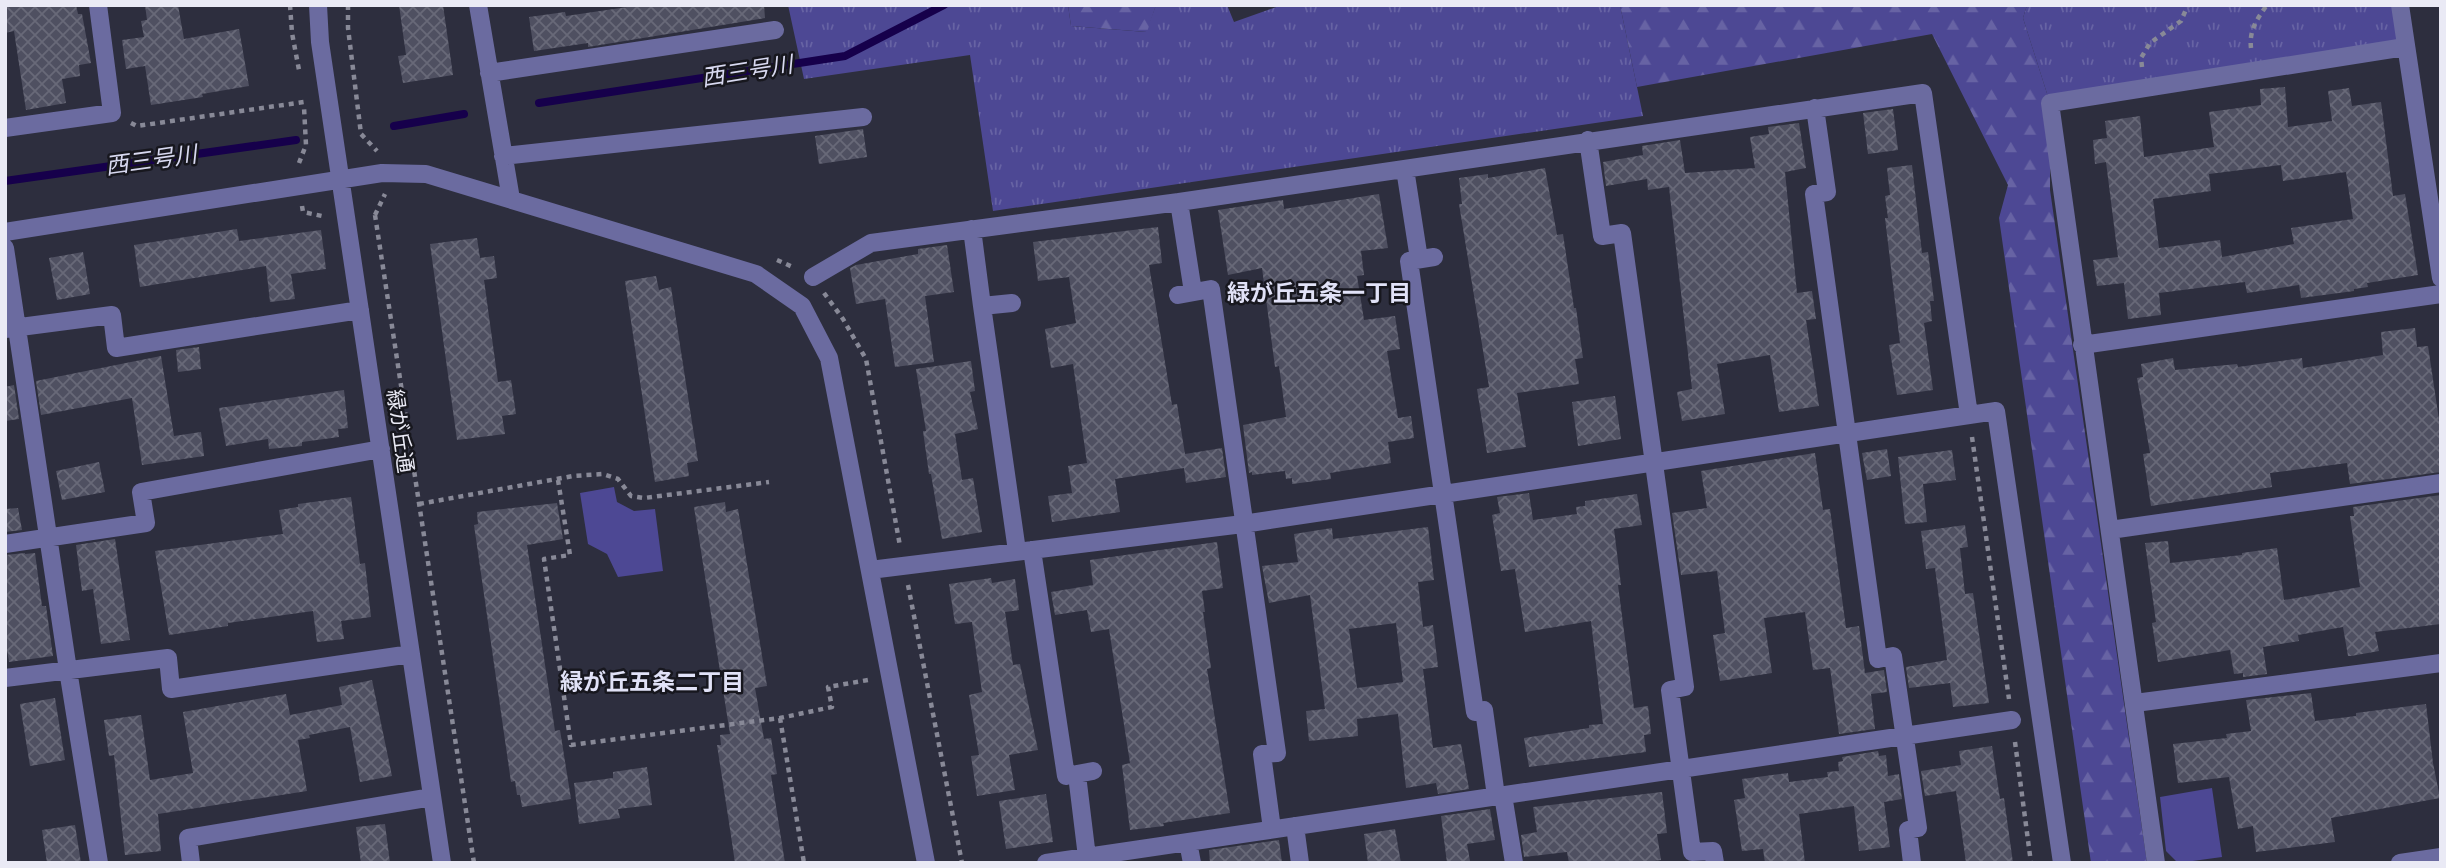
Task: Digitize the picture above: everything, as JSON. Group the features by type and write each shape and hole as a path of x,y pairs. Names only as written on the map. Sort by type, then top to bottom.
{"street":[{"path":"5,128 112,113 98,5"},
{"name":"緑が丘通","path":"318,5 320,42 442,863"},
{"path":"478,5 511,199"},
{"path":"2400,5 2441,278"},
{"path":"489,73 775,30"},
{"path":"2156,863 2050,103 2405,47"},
{"path":"813,276 871,243 1179,202 1923,93 1969,415"},
{"path":"1815,108 1827,192 1814,194 1878,659 1893,656 1918,828 1908,830 1912,863"},
{"path":"503,156 863,117"},
{"path":"1588,141 1602,236 1622,233 1685,687 1670,690 1692,852 1713,850 1715,863"},
{"path":"1405,169 1426,258 1409,261 1475,712 1484,710 1514,863"},
{"path":"5,232 382,173 426,174 756,274 802,306 829,358 926,863"},
{"path":"1179,202 1186,293 1210,289 1277,753 1262,754 1272,829"},
{"path":"972,229 982,306 1066,776 1085,773 1087,857"},
{"path":"5,248 11,328 50,537 99,863"},
{"path":"2082,345 2441,294"},
{"path":"982,306 1012,303"},
{"path":"11,328 112,315 116,348 360,310"},
{"path":"870,570 1243,524 1996,411 2062,863"},
{"path":"5,544 146,523 141,492 381,449"},
{"path":"2110,530 2441,483"},
{"path":"5,678 168,658 171,689 411,654"},
{"path":"2135,703 2441,663"},
{"path":"1046,863 2012,720"},
{"path":"191,863 188,838 432,797"},
{"path":"1295,826 1300,863"},
{"path":"1188,842 1192,863"},
{"path":"2400,863 2441,857"}],"path":[{"path":"290,5 300,79"},
{"path":"348,5 348,28 362,134 377,152"},
{"path":"2146,88 2141,58 2150,43 2181,21 2188,5"},
{"path":"2255,71 2250,40 2254,23 2267,5"},
{"path":"297,169 306,145 302,91"},
{"path":"112,113 138,126 304,102"},
{"path":"375,215 474,863"},
{"path":"1969,415 2031,863"},
{"path":"419,505 573,476 603,474 618,479 631,496 644,498 769,482"},
{"path":"558,480 570,555 544,559 571,744 780,718 832,708 828,687 890,676"},
{"path":"780,718 804,863"}],"green space":[{"path":"788,5 1068,5 1071,26 1146,32 1156,5 1227,5 1234,22 1282,5 1620,5 1643,116 993,211 970,55 804,79"},
{"path":"1068,5 1156,5 1147,32 1071,26"},
{"path":"1620,5 2027,5 2023,18 2050,103 2050,190 2147,863 2091,863 1999,218 2008,185 1932,34 1637,87"},
{"path":"2027,5 2400,5 2405,47 2050,103 2023,18"},
{"path":"614,487 617,502 634,511 655,509 663,571 618,577 607,554 588,544 580,493"},
{"path":"2212,788 2222,857 2178,863 2166,851 2160,797"}],"building":[{"path":"5,5 76,5 78,14 82,14 91,63 79,65 80,76 62,79 66,103 26,110 14,31 5,33"},
{"path":"145,5 178,5 184,39 239,29 249,86 151,105 145,66 126,69 122,40 144,37 141,21 147,20"},
{"path":"399,5 443,5 453,75 403,83 398,56 406,55"},
{"path":"641,5 764,5 765,18 588,47 588,43 534,51 529,17 565,12 566,16"},
{"path":"2285,87 2288,127 2332,121 2328,91 2349,88 2352,106 2381,102 2393,196 2405,194 2418,275 2367,283 2368,287 2354,291 2301,298 2299,285 2247,293 2245,282 2159,293 2161,315 2128,319 2124,283 2097,286 2093,260 2118,257 2106,162 2095,164 2093,140 2107,138 2105,121 2140,116 2144,157 2214,147 2209,112 2261,105 2260,89","holes":["2281,165 2283,181 2346,172 2353,219 2291,228 2294,244 2222,257 2220,240 2159,248 2153,199 2211,191 2209,174"]},
{"path":"1893,109 1898,150 1868,154 1863,113"},
{"path":"1799,123 1806,168 1785,172 1797,293 1812,291 1816,319 1806,320 1819,406 1779,412 1770,355 1717,364 1725,414 1682,421 1677,392 1692,389 1669,187 1648,190 1647,179 1606,186 1603,162 1643,155 1642,146 1680,140 1685,173 1755,168 1750,137 1769,134 1768,127"},
{"path":"863,129 867,157 819,164 815,136"},
{"path":"1912,165 1922,253 1928,252 1934,301 1930,301 1932,321 1924,323 1933,390 1897,395 1889,345 1900,343 1885,218 1888,218 1885,196 1890,195 1887,168"},
{"path":"1545,168 1557,235 1563,234 1576,308 1583,358 1575,359 1579,384 1517,393 1526,447 1487,453 1477,389 1489,387 1459,204 1462,204 1459,178 1488,174 1488,178"},
{"path":"1379,194 1388,248 1361,251 1364,275 1357,276 1364,320 1395,316 1400,349 1387,351 1398,418 1411,416 1414,438 1388,442 1391,463 1330,473 1331,479 1292,484 1292,478 1286,479 1285,471 1252,475 1252,472 1249,473 1243,425 1286,417 1279,366 1275,367 1262,268 1228,275 1218,210 1283,200 1284,209"},
{"path":"1158,227 1162,263 1149,265 1172,405 1177,404 1185,454 1222,448 1226,477 1186,483 1184,468 1115,479 1120,512 1052,522 1048,496 1072,493 1068,466 1087,463 1073,364 1051,368 1045,329 1076,323 1069,277 1038,281 1033,242"},
{"path":"237,229 239,241 321,230 326,269 291,274 295,299 270,302 266,266 140,287 134,245"},
{"path":"477,238 480,258 494,256 497,278 484,280 498,382 511,380 516,414 502,416 505,434 457,440 430,244"},
{"path":"947,245 954,292 925,296 934,362 895,367 885,299 856,304 850,268 918,254 918,249"},
{"path":"83,252 90,294 57,300 49,258"},
{"path":"656,276 659,290 671,287 698,461 687,463 689,476 655,482 625,281"},
{"path":"2415,328 2417,347 2428,346 2441,433 2441,472 2350,484 2347,463 2270,473 2272,487 2151,506 2143,454 2150,453 2137,378 2143,377 2141,364 2173,358 2175,370 2237,364 2238,367 2302,358 2303,368 2383,355 2381,332"},
{"path":"199,347 201,369 178,372 176,350"},
{"path":"161,356 174,436 201,432 204,456 142,465 132,398 41,415 36,381"},
{"path":"971,361 975,391 970,392 978,429 955,434 962,480 973,478 982,532 942,539 929,474 923,431 926,431 916,369"},
{"path":"14,385 19,419 5,421 5,387"},
{"path":"344,390 348,428 338,429 339,437 302,442 302,446 269,449 268,439 226,446 219,408"},
{"path":"1615,396 1621,439 1578,446 1572,402"},
{"path":"1887,449 1891,476 1867,480 1862,453"},
{"path":"1952,450 1956,480 1923,484 1927,522 1905,524 1898,457"},
{"path":"1815,453 1823,510 1830,509 1846,628 1859,626 1865,673 1884,670 1887,692 1871,694 1875,729 1839,734 1830,668 1813,670 1805,612 1764,618 1772,673 1720,681 1713,635 1725,633 1717,571 1681,575 1672,513 1707,508 1701,471"},
{"path":"99,462 105,492 62,500 56,471"},
{"path":"1529,493 1533,520 1577,514 1576,507 1585,506 1585,501 1637,494 1642,525 1614,529 1621,585 1618,585 1634,708 1648,706 1651,734 1644,735 1646,752 1529,767 1524,738 1603,724 1591,621 1525,632 1515,569 1501,571 1492,515 1500,513 1497,497"},
{"path":"2441,495 2441,624 2375,632 2379,651 2351,656 2348,656 2343,627 2298,635 2299,641 2263,647 2267,674 2243,677 2243,673 2234,674 2230,650 2158,662 2152,623 2156,622 2145,543 2168,541 2170,563 2277,548 2284,600 2360,587 2350,516 2354,516 2353,507"},
{"path":"351,497 360,564 365,563 371,617 341,621 344,639 317,642 313,611 228,623 228,626 169,635 155,551 283,534 279,510 298,507 298,504"},
{"path":"725,502 726,512 738,509 767,686 755,688 764,739 771,738 777,774 771,775 785,863 735,863 717,745 721,745 720,735 730,734 694,507"},
{"path":"557,503 563,539 527,545 555,731 560,730 571,799 522,807 515,781 511,782 474,525 478,524 477,512"},
{"path":"18,508 22,530 5,532 5,509"},
{"path":"1965,525 1968,547 1960,548 1965,594 1973,593 1989,703 1953,707 1950,683 1909,688 1906,667 1947,660 1935,568 1926,569 1921,531"},
{"path":"1428,527 1434,580 1418,582 1423,627 1433,625 1438,667 1423,669 1433,748 1461,744 1469,789 1438,794 1436,783 1406,788 1398,714 1357,719 1358,736 1309,741 1306,711 1325,709 1310,595 1269,603 1262,566 1298,562 1294,534 1332,528 1333,539","holes":["1396,623 1403,682 1357,688 1349,629"]},
{"path":"115,539 130,640 101,644 93,589 82,591 76,545"},
{"path":"1217,542 1223,588 1202,591 1203,612 1211,668 1207,669 1230,813 1130,830 1122,765 1130,763 1109,629 1091,632 1087,610 1055,615 1051,592 1093,585 1090,560"},
{"path":"35,553 42,606 46,606 53,656 9,662 5,638 5,555"},
{"path":"991,578 992,583 1015,579 1019,610 1005,612 1013,665 1020,664 1038,750 1009,755 1015,790 977,796 971,756 979,755 969,695 982,692 972,622 955,624 949,584"},
{"path":"372,680 392,776 360,782 350,727 309,735 310,738 298,740 307,791 158,814 161,851 125,855 114,755 109,756 104,720 141,715 150,780 193,773 183,712 286,694 290,715 342,705 339,687"},
{"path":"2311,693 2315,721 2426,704 2440,798 2331,818 2335,842 2256,852 2253,826 2238,829 2229,777 2178,783 2173,744 2227,738 2226,734 2251,731 2246,700"},
{"path":"55,698 65,760 30,766 20,704"},
{"path":"1992,746 2000,799 2004,798 2013,863 1966,863 1956,791 1925,796 1921,771 1961,765 1959,751"},
{"path":"1878,751 1879,756 1886,755 1888,776 1899,774 1902,799 1884,802 1890,847 1859,851 1854,806 1799,814 1805,863 1765,863 1763,849 1742,851 1734,800 1745,798 1742,779 1788,773 1789,782 1828,777 1827,772 1839,771 1838,762 1843,761 1842,757"},
{"path":"647,767 652,805 618,809 620,818 579,824 574,783 613,778 613,772"},
{"path":"1662,792 1667,833 1657,834 1661,860 1641,863 1569,863 1567,852 1524,857 1521,835 1537,832 1533,807"},
{"path":"1046,794 1053,842 1006,849 999,801"},
{"path":"1490,809 1495,840 1467,844 1470,861 1447,863 1441,816"},
{"path":"385,824 390,863 361,863 356,827"},
{"path":"75,825 81,863 47,863 42,830"},
{"path":"1395,829 1401,863 1368,863 1364,834"},
{"path":"1279,840 1282,863 1210,863 1209,850"}],"waterway":[{"name":"西三号川","path":"539,103 845,56 944,5"},
{"name":"西三号川","path":"394,126 464,114"},
{"name":"西三号川","path":"5,181 296,140"}],"district":[{"name":"緑が丘五条一丁目","path":"1319,293"},
{"name":"緑が丘五条二丁目","path":"652,682"}]}
